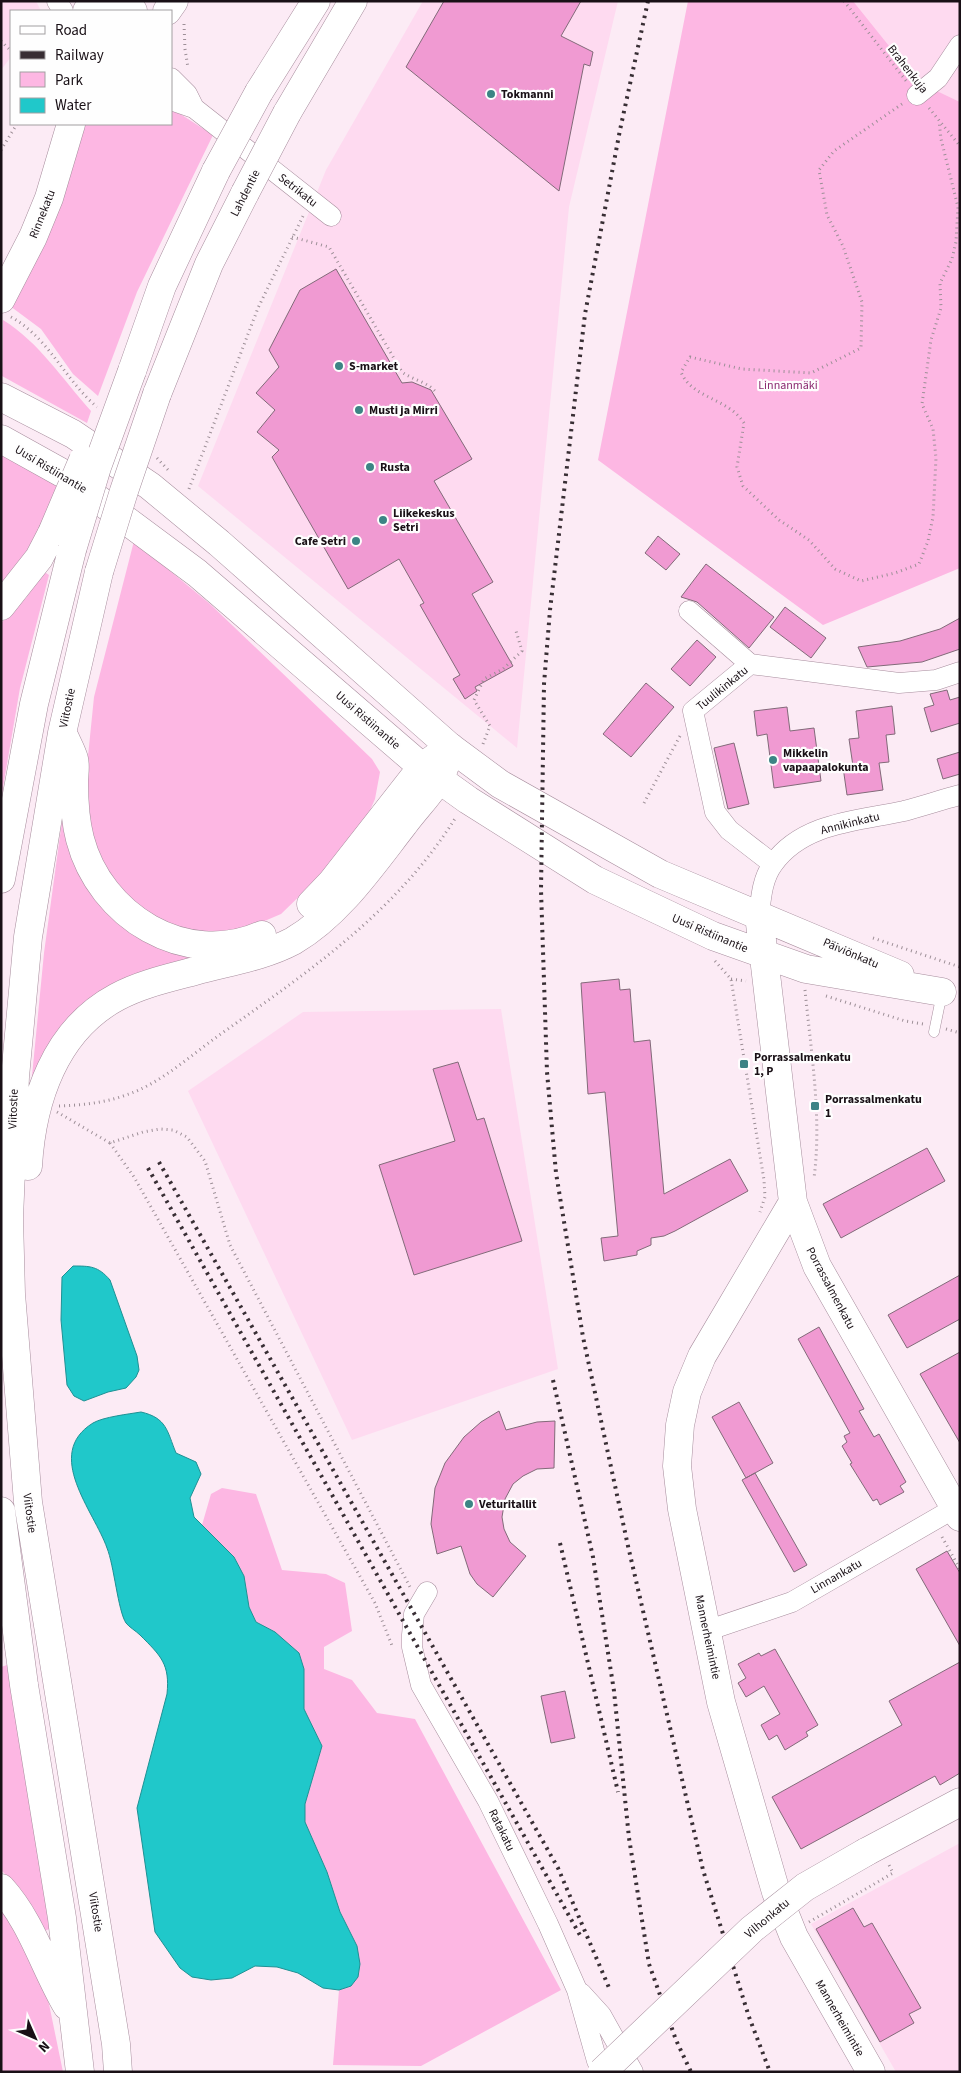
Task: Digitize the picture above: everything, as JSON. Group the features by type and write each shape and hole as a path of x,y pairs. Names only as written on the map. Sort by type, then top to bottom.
{"main road":[{"path":"1,879 62,542 97,467 125,365 216,172 259,92 316,1"},
{"name":"Lahdentie","path":"157,394 210,264 244,193 287,113 353,1"},
{"name":"Rinnekatu","path":"1,258 33,189 51,125"},
{"name":"Rinnekatu","path":"4,302 49,198 71,125"},
{"name":"Viitostie","path":"118,2072 116,2044 88,1864 28,1502 11,1294 10,1218 15,1077 28,937 62,733 99,572 124,490 157,394"},
{"path":"1,397 73,434 150,486 219,542 450,748 500,784 660,874 759,915"},
{"name":"Uusi Ristiinantie","path":"1,439 64,474 197,573 431,772 468,800 595,880 714,936 764,955"},
{"path":"1,606 39,558 62,542"},
{"path":"62,733 74,760 75,811 80,838 88,864 99,882 128,916 155,933 184,942 207,945 235,942 259,936 284,924 309,906 431,772 450,748"},
{"path":"11,1294 24,1216 29,1140 51,1067 69,1038 89,1015 117,997 146,984 262,954 292,941 320,922 365,874 431,772"},
{"name":"Porrassalmenkatu","path":"759,915 793,1202 817,1266 958,1510"},
{"name":"Päiviönkatu","path":"759,915 951,995"},
{"name":"Päiviönkatu","path":"764,955 808,984 951,995"},
{"name":"Mannerheimintie","path":"793,1202 702,1356 687,1392 680,1426 677,1466 682,1509 722,1702 776,1892 794,1937 871,2072"},
{"path":"1,1511 24,1685 62,1918 80,2072"},
{"name":"Vilhonkatu","path":"602,2072 752,1929 805,1887 877,1858 960,1802"},
{"path":"1,1888 25,1920 50,1978 74,2020"}],"street":[{"path":"918,95 938,78 959,50"},
{"name":"Setrikatu","path":"172,79 188,94 194,108"},
{"name":"Setrikatu","path":"172,100 194,108 331,216"},
{"path":"689,611 750,664"},
{"name":"Tuulikinkatu","path":"773,864 729,830 716,812 693,711 750,664 899,683 936,680 960,672"},
{"name":"Annikinkatu","path":"759,915 762,892 773,864 794,841 829,826 905,810 960,795"},
{"name":"Linnankatu","path":"706,1631 792,1602 958,1510"},
{"name":"Ratakatu","path":"423,1598 414,1614 412,1647 421,1685 488,1801 578,1990 597,2062 602,2072"},
{"path":"578,1990 601,2015 633,2072"}],"lane":[{"path":"934,1029 951,995"}],"path":[{"name":"Brahenkuja","path":"844,1 960,146"},
{"path":"918,95 834,150 819,170 827,215 842,246 862,302 861,348 811,373 742,369 690,357 681,372 685,381 736,411 744,423 737,466 743,486 779,520 809,540 835,569 861,581 895,573 919,564 928,541 933,517 936,458 934,429 922,404 931,340 941,308 940,283 952,259 956,242 958,207 941,139 939,121"},
{"path":"1,150 16,125"},
{"path":"954,138 960,138"},
{"path":"292,237 329,247 402,372 412,379 427,383 435,391"},
{"path":"4,302 40,338 98,408"},
{"path":"151,453 171,473"},
{"path":"182,486 187,492"},
{"path":"481,749 490,726 474,700 484,679 504,669 522,651 516,631"},
{"path":"644,804 693,711"},
{"path":"57,1106 92,1104 128,1095 162,1076 323,961 367,924 392,898 443,838 456,817"},
{"path":"872,937 960,967"},
{"path":"764,1180 731,979 767,983 808,984 816,1106 814,1180"},
{"path":"823,996 934,1029 960,1033"},
{"path":"55,1111 110,1143 134,1177 375,1603 396,1656"},
{"path":"110,1143 160,1128 173,1130 188,1137 205,1162 230,1245 423,1598"},
{"path":"942,1538 960,1569"},
{"path":"804,1924 893,1873 877,1858"}],"shaded area":[{"path":"1,1 36,1 40,10 10,10 10,58 1,70"},
{"path":"423,1 618,1 569,207 517,748 198,486 326,170"},
{"path":"853,1 960,1 960,102 918,82"},
{"path":"501,1009 558,1369 352,1440 188,1091 303,1012"},
{"path":"960,1843 960,2072 896,2072 811,1924"}],"green space":[{"name":"Linnanmäki","path":"688,1 853,1 918,82 960,102 960,568 823,625 598,460"},
{"path":"172,109 213,135 137,292 98,396 73,374 41,329 10,306 83,125 172,125"},
{"path":"3,320 39,350 91,411 87,423 2,376"},
{"path":"1,454 62,487 38,538 1,592"},
{"path":"134,541 210,604 372,759 380,772 375,799 359,830 312,884 281,914 241,931 202,933 176,927 144,913 102,866 89,827 86,776 94,697"},
{"path":"43,571 49,575 20,688 1,799 1,623 26,598"},
{"path":"62,821 68,822 73,847 184,949 203,961 155,974 39,1077 32,1076 44,953"},
{"path":"222,1488 256,1494 282,1570 326,1574 345,1583 352,1631 324,1647 324,1669 352,1680 377,1713 415,1719 561,1990 421,2066 333,2065 339,1990 351,1986 357,1946 340,1912 327,1872 305,1822 305,1804 322,1746 304,1709 304,1669 275,1632 256,1622 249,1607 244,1576 234,1557 202,1525 211,1494"},
{"path":"7,1665 51,1928 45,1931 8,1877 1,1870 1,1667"},
{"path":"1,1900 38,1968 49,2004 63,2072 1,2072"}],"water":[{"path":"73,1266 98,1269 110,1280 137,1356 139,1370 136,1377 126,1388 108,1392 84,1401 74,1396 67,1385 61,1320 62,1277"},
{"path":"141,1412 156,1418 165,1426 176,1453 196,1462 201,1474 190,1498 194,1517 234,1557 244,1576 249,1607 256,1622 275,1632 299,1653 304,1669 304,1709 322,1746 305,1804 305,1822 327,1872 340,1912 357,1946 360,1964 358,1977 351,1986 339,1990 323,1988 298,1973 277,1967 255,1966 232,1978 211,1980 192,1977 180,1968 155,1932 137,1808 167,1694 167,1675 159,1655 126,1623 123,1617 107,1548 76,1483 72,1466 72,1450 79,1436 93,1423 109,1417"}],"building":[{"path":"444,1 581,1 561,36 593,52 590,66 584,64 559,191 406,67"},
{"name":"Liikekeskus Setri","path":"336,269 402,383 412,382 431,390 472,459 434,481 493,582 472,594 513,666 475,687 477,691 465,699 453,679 460,675 420,605 424,603 399,559 348,589 272,457 279,450 257,432 275,410 256,393 279,367 269,350 300,290"},
{"path":"658,536 680,554 666,570 645,553"},
{"path":"706,564 774,617 749,648 697,602 681,597"},
{"path":"785,607 826,638 811,658 770,627"},
{"path":"960,618 960,649 922,662 867,667 858,647 900,641 940,629"},
{"path":"697,640 716,657 690,686 671,669"},
{"path":"646,683 674,707 631,757 603,734"},
{"path":"947,690 950,700 960,697 960,723 931,732 924,708 934,705 930,694"},
{"path":"892,706 895,734 886,735 889,762 879,763 883,790 847,795 843,767 853,766 849,739 859,738 856,711"},
{"path":"787,707 790,731 814,728 821,781 774,788 767,734 757,736 754,711"},
{"path":"734,743 749,804 728,809 714,748"},
{"path":"960,752 960,774 943,779 937,759"},
{"path":"619,979 620,990 630,989 634,1042 650,1040 664,1194 730,1159 748,1191 675,1231 664,1236 651,1238 651,1245 637,1251 637,1255 604,1261 601,1238 618,1236 605,1092 588,1094 581,983"},
{"path":"458,1062 477,1120 484,1118 522,1241 414,1275 379,1165 455,1141 433,1069"},
{"path":"927,1148 945,1181 841,1238 823,1204"},
{"path":"960,1275 960,1319 907,1348 888,1315"},
{"path":"819,1327 864,1409 859,1411 874,1437 879,1434 906,1482 900,1486 904,1492 880,1505 877,1499 873,1501 850,1464 852,1463 842,1446 847,1442 844,1436 850,1433 798,1339"},
{"path":"960,1352 960,1443 920,1374"},
{"path":"739,1402 773,1463 746,1478 712,1417"},
{"name":"Veturitallit","path":"499,1411 506,1430 537,1422 555,1421 554,1468 537,1469 523,1476 513,1484 505,1499 502,1517 504,1529 510,1542 526,1556 493,1597 477,1584 470,1574 461,1546 437,1554 431,1524 435,1488 445,1463 464,1437 481,1422"},
{"path":"755,1473 807,1565 794,1572 742,1480"},
{"path":"947,1551 960,1573 960,1646 916,1569"},
{"path":"775,1649 818,1725 806,1732 808,1736 785,1750 777,1735 769,1740 761,1725 780,1714 764,1686 746,1697 738,1683 746,1678 738,1664 759,1653 761,1656"},
{"path":"960,1662 960,1773 940,1785 935,1776 801,1849 772,1797 902,1725 889,1701"},
{"path":"565,1691 575,1738 551,1743 541,1696"},
{"path":"853,1908 864,1927 872,1923 921,2008 909,2014 914,2023 880,2042 816,1929"}],"railway":[{"path":"648,1 620,130 585,314 550,610 544,684 541,890 547,1072 556,1173 583,1337 628,1546 703,1870 749,2017 770,2072"},
{"path":"159,1162 558,1868 610,1990"},
{"path":"148,1168 581,1937"},
{"path":"553,1380 593,1557 614,1691 629,1838 649,1964 676,2040 691,2072"},
{"path":"560,1543 618,1792"}],"place":[{"name":"Tokmanni","path":"491,94"},
{"name":"S-market","path":"339,366"},
{"name":"Musti ja Mirri","path":"359,410"},
{"name":"Rusta","path":"370,467"},
{"name":"Liikekeskus Setri","path":"383,520"},
{"name":"Cafe Setri","path":"356,541"},
{"name":"Mikkelin vapaapalokunta","path":"773,760"},
{"name":"Porrassalmenkatu 1, P","path":"744,1064"},
{"name":"Porrassalmenkatu 1","path":"815,1106"},
{"name":"Veturitallit","path":"469,1504"}]}
